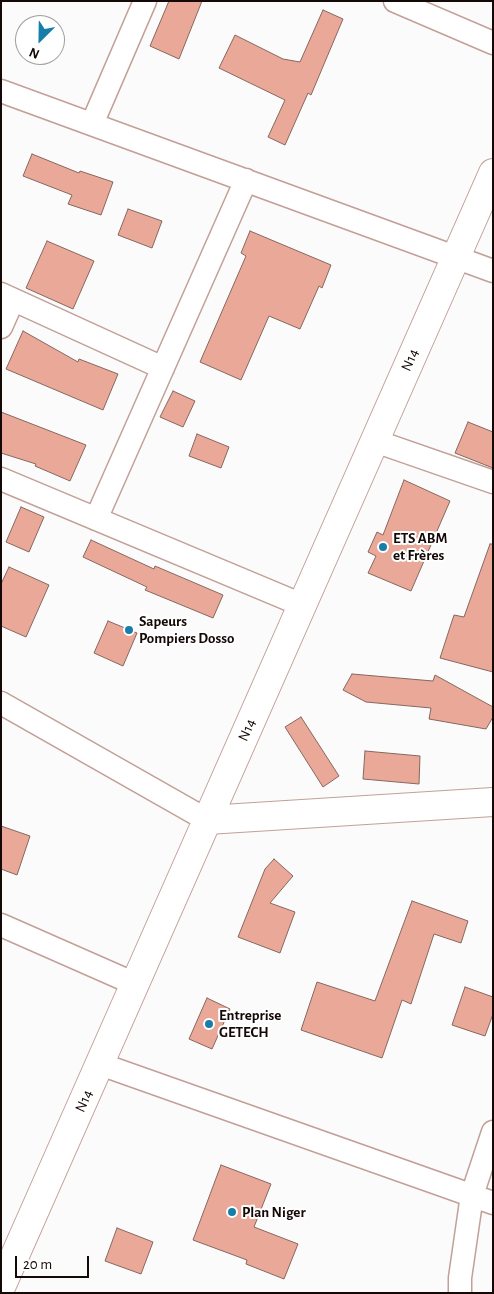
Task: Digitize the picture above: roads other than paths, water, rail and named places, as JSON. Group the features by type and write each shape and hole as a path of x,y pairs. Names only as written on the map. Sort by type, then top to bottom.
{"main road":[{"name":"N14","path":"1,1287 493,173"},
{"path":"207,820 493,802"}],"street":[{"path":"92,124 145,1"},
{"path":"395,1 493,43"},
{"path":"1,91 493,271"},
{"path":"96,519 246,180"},
{"path":"1,327 7,297 163,368"},
{"path":"375,441 493,482"},
{"path":"1,479 302,605"},
{"path":"1,703 207,820"},
{"path":"1,925 135,984"},
{"path":"100,1064 493,1203"},
{"path":"460,1293 460,1278 472,1195 493,1132"}],"place":[{"name":"ETS ABM et Frères","path":"383,547"},
{"name":"Sapeurs Pompiers Dosso","path":"129,630"},
{"name":"Entreprise GETECH","path":"209,1024"},
{"name":"Plan Niger","path":"232,1212"}]}
